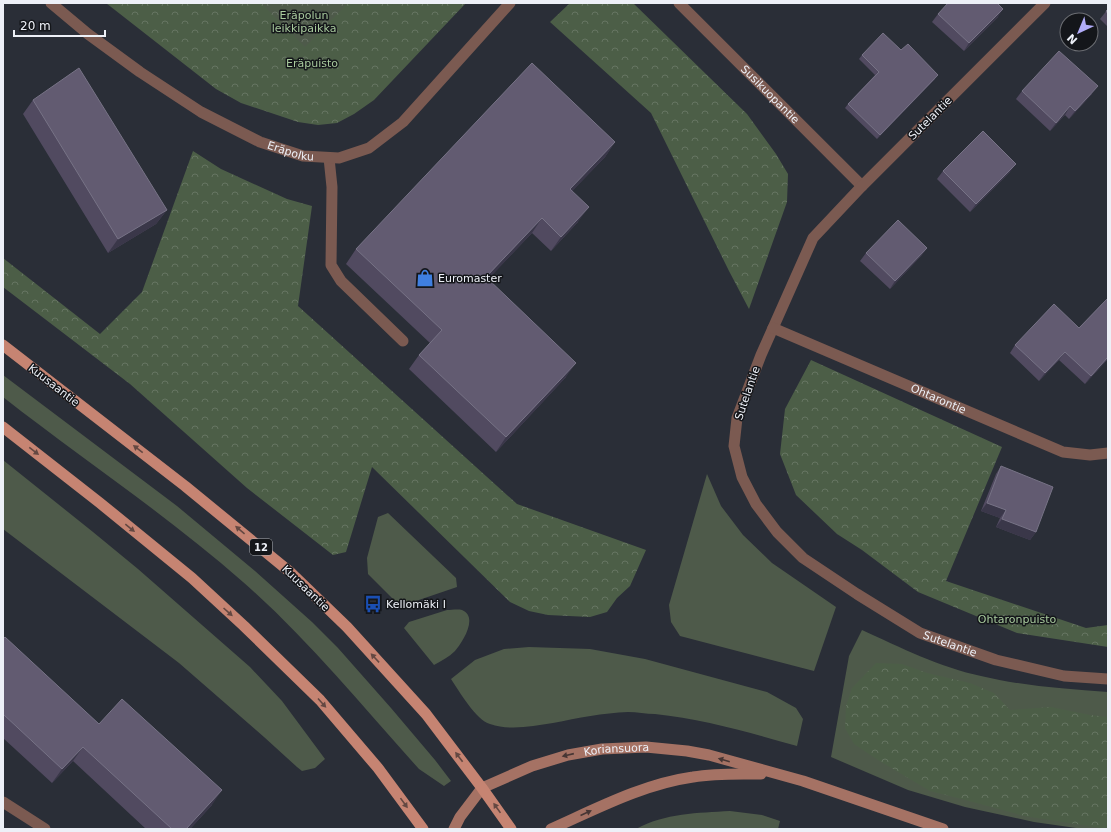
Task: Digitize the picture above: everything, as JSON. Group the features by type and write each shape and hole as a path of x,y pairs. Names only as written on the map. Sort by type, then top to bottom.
{"main road":[{"name":"Kuusaantie","path":"3,345 186,486 290,572 347,627 426,714 511,829"},
{"path":"3,426 192,578 244,626 320,700 378,768 423,829"},
{"name":"Koriansuora","path":"454,829 460,817 482,788 532,766 568,755 602,749 646,747 709,755 802,781 943,829"},
{"name":"Koriansuora","path":"550,829 614,801 655,786 693,777 728,774 762,774 802,781"}],"street":[{"name":"Eräpolku","path":"51,3 88,34 134,68 201,112 260,142 303,156 329,158 339,158 369,148 403,122 510,3"},
{"name":"Susikuopantie","path":"679,3 862,186"},
{"name":"Sutelantie","path":"1045,3 862,186 813,238 761,355 737,418 734,446 742,477 756,504 777,532 802,558 857,594 920,633 996,660 1064,676 1108,679"},
{"path":"329,158 332,187 331,266 341,281 403,341"},
{"name":"Ohtarontie","path":"773,328 1063,452 1090,455 1108,453"},
{"path":"3,802 45,829"}],"green space":[{"name":"Eräpuisto","path":"106,3 466,3 374,100 354,114 337,123 318,125 298,122 241,103 216,89"},
{"name":"Eräpolun leikkipaikka","path":"261,3 348,3 305,47"},
{"path":"570,3 633,3 747,114 776,154 788,174 787,202 749,309 651,113 550,22"},
{"path":"193,151 221,169 287,199 312,206 298,306 517,504 646,550 630,586 617,598 607,612 590,617 548,615 529,611 510,602 372,467 346,552 333,555 247,488 130,384 3,287 3,258 100,334 142,292"},
{"name":"Ohtaronpuisto","path":"811,360 1002,447 946,581 1086,628 1108,625 1108,647 1017,633 918,592 862,550 837,534 796,495 780,454 785,409"},
{"path":"3,375 177,506 255,571 312,622 338,648 391,708 451,781 444,786 419,769 312,649 267,604 214,557 3,397"},
{"path":"3,460 138,569 250,667 282,701 325,759 315,768 302,771 179,663 3,529"},
{"path":"707,474 721,506 743,535 772,563 836,607 814,671 680,636 671,622 669,605"},
{"path":"388,513 456,578 457,587 413,602 398,604 368,574 367,558 378,517"},
{"path":"447,610 462,610 467,613 469,618 468,630 455,651 434,665 404,628 409,622"},
{"path":"862,630 921,656 951,668 966,672 1028,685 1108,692 1108,829 1083,829 1034,822 965,807 908,790 831,757 849,656"},
{"path":"529,647 590,649 645,659 767,692 796,708 803,719 797,746 745,731 691,719 635,712 600,715 514,728 490,724 479,717 451,679 475,660 504,649"},
{"path":"876,663 902,664 927,673 970,683 994,693 1010,710 1051,707 1108,717 1108,829 1024,816 930,791 854,744 845,728 846,706 852,688"},
{"path":"730,811 762,815 780,821 778,829 636,829 670,817 694,813"}],"building":[{"path":"948,3 997,3 1003,9 969,43 938,14"},
{"path":"883,33 901,50 908,44 938,75 880,135 848,104 879,72 862,55"},
{"path":"1059,51 1098,86 1075,111 1070,106 1056,123 1022,91"},
{"name":"Euromaster","path":"532,63 615,142 570,189 589,207 561,237 542,218 486,277 576,363 506,437 419,355 442,330 356,249"},
{"path":"79,68 167,210 118,239 33,100"},
{"path":"983,131 1016,164 976,204 943,171"},
{"path":"898,220 927,248 895,281 866,253"},
{"path":"1108,298 1108,357 1091,376 1065,352 1045,373 1015,345 1054,304 1079,328"},
{"path":"1001,466 1053,487 1036,532 1002,519 1006,510 987,503"},
{"path":"5,637 99,724 122,699 222,790 186,829 172,829 83,747 62,769 3,714 3,639"}],"place":[{"name":"Euromaster","path":"425,278"},
{"name":"Kellomäki I","path":"373,604"}]}
